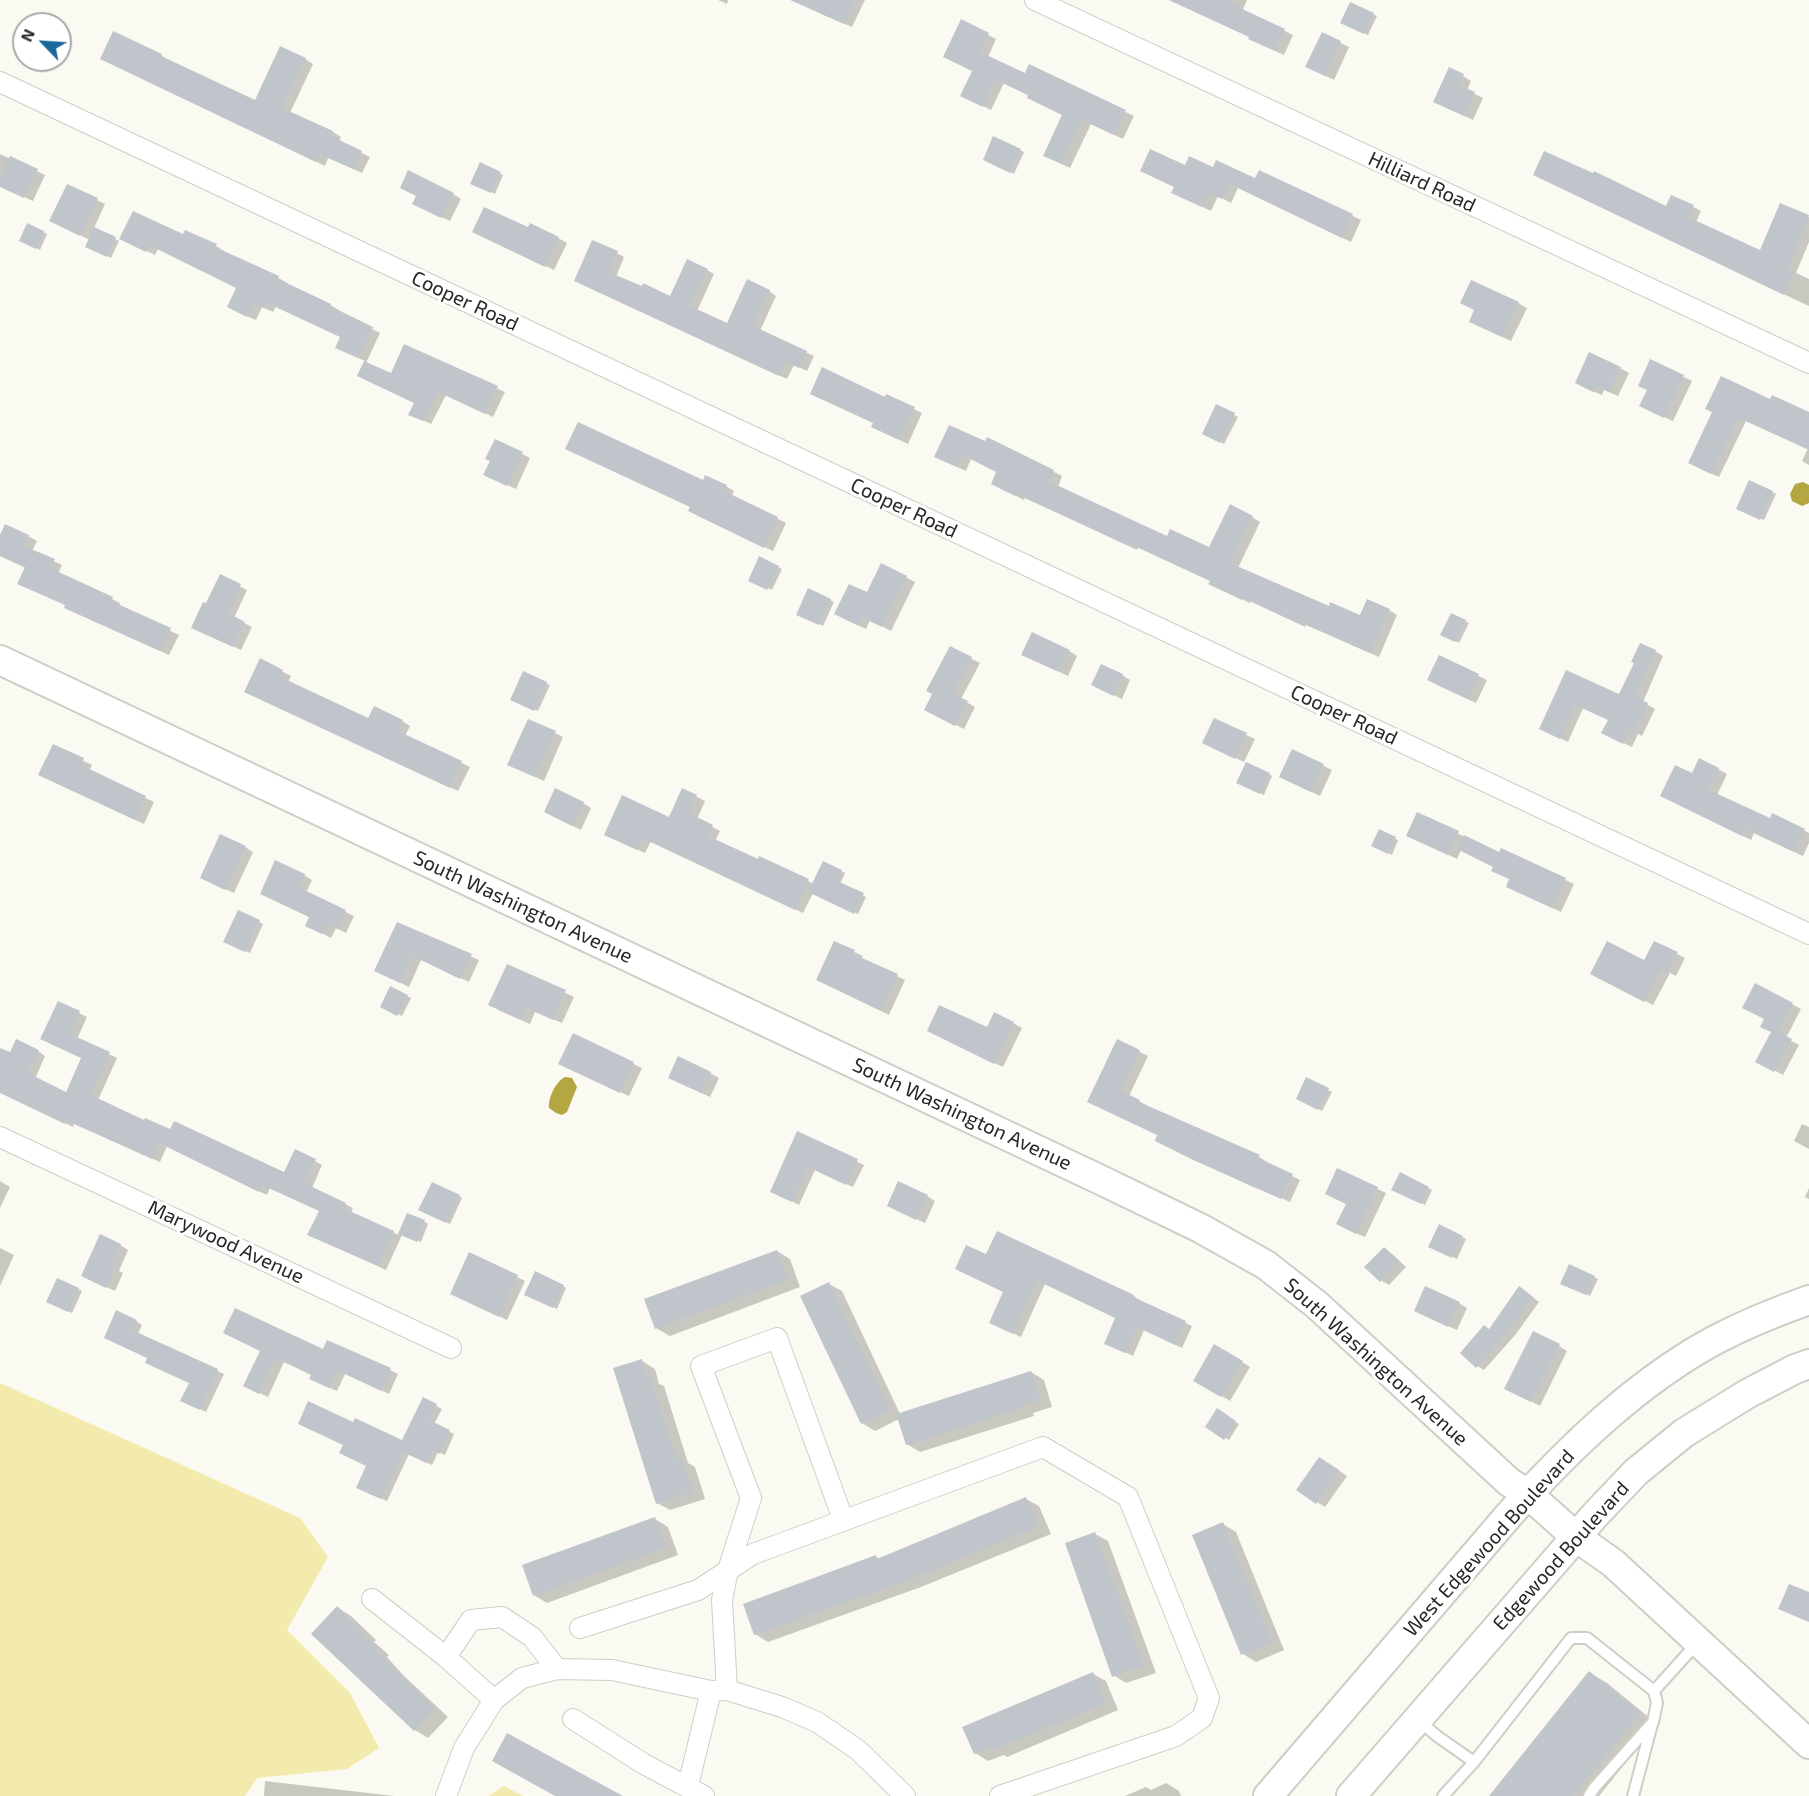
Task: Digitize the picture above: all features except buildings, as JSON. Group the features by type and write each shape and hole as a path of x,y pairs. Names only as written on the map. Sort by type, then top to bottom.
{"street":[{"name":"Hilliard Road","path":"1035,0 1809,363"},
{"name":"Cooper Road","path":"0,82 1809,934"},
{"name":"South Washington Avenue","path":"0,660 1200,1228 1266,1265 1317,1305 1509,1482 1528,1494 1576,1537 1613,1563 1809,1744"},
{"name":"Marywood Avenue","path":"0,1137 451,1348"},
{"name":"West Edgewood Boulevard","path":"1268,1796 1528,1494 1593,1428 1660,1375 1716,1340 1783,1309 1809,1300"},
{"path":"573,1719 644,1764 696,1791 719,1690 722,1600 728,1570 751,1498 701,1366 777,1338 843,1519"},
{"name":"Edgewood Boulevard","path":"1351,1796 1576,1537 1636,1472 1684,1433 1804,1362"},
{"path":"580,1628 698,1590 753,1554 1043,1447 1128,1497 1209,1698 1202,1718 1176,1736 1000,1796"},
{"path":"372,1599 446,1657 494,1700"},
{"path":"446,1657 471,1620 502,1617 532,1637 557,1669"},
{"path":"446,1796 464,1749 494,1700 522,1678 557,1669 612,1670 719,1690 782,1707 817,1722 858,1750 905,1796"},
{"path":"1292,1796 1341,1738 1355,1697"}],"lane":[{"path":"1443,1796 1474,1762 1571,1638 1587,1638 1654,1691 1657,1703 1633,1796"},
{"path":"1654,1691 1698,1642"},
{"path":"1417,1719 1474,1762"},
{"path":"1590,1796 1595,1787 1653,1722"}],"shaded area":[{"path":"1803,482 1809,485 1809,503 1802,506 1792,501 1790,494 1795,484"},
{"path":"565,1077 572,1078 577,1087 567,1112 562,1115 549,1108 549,1104 556,1086"},
{"path":"0,1383 300,1518 328,1557 287,1630 350,1693 379,1748 347,1769 257,1778 245,1796 0,1796"},
{"path":"504,1786 523,1796 488,1796"}]}
